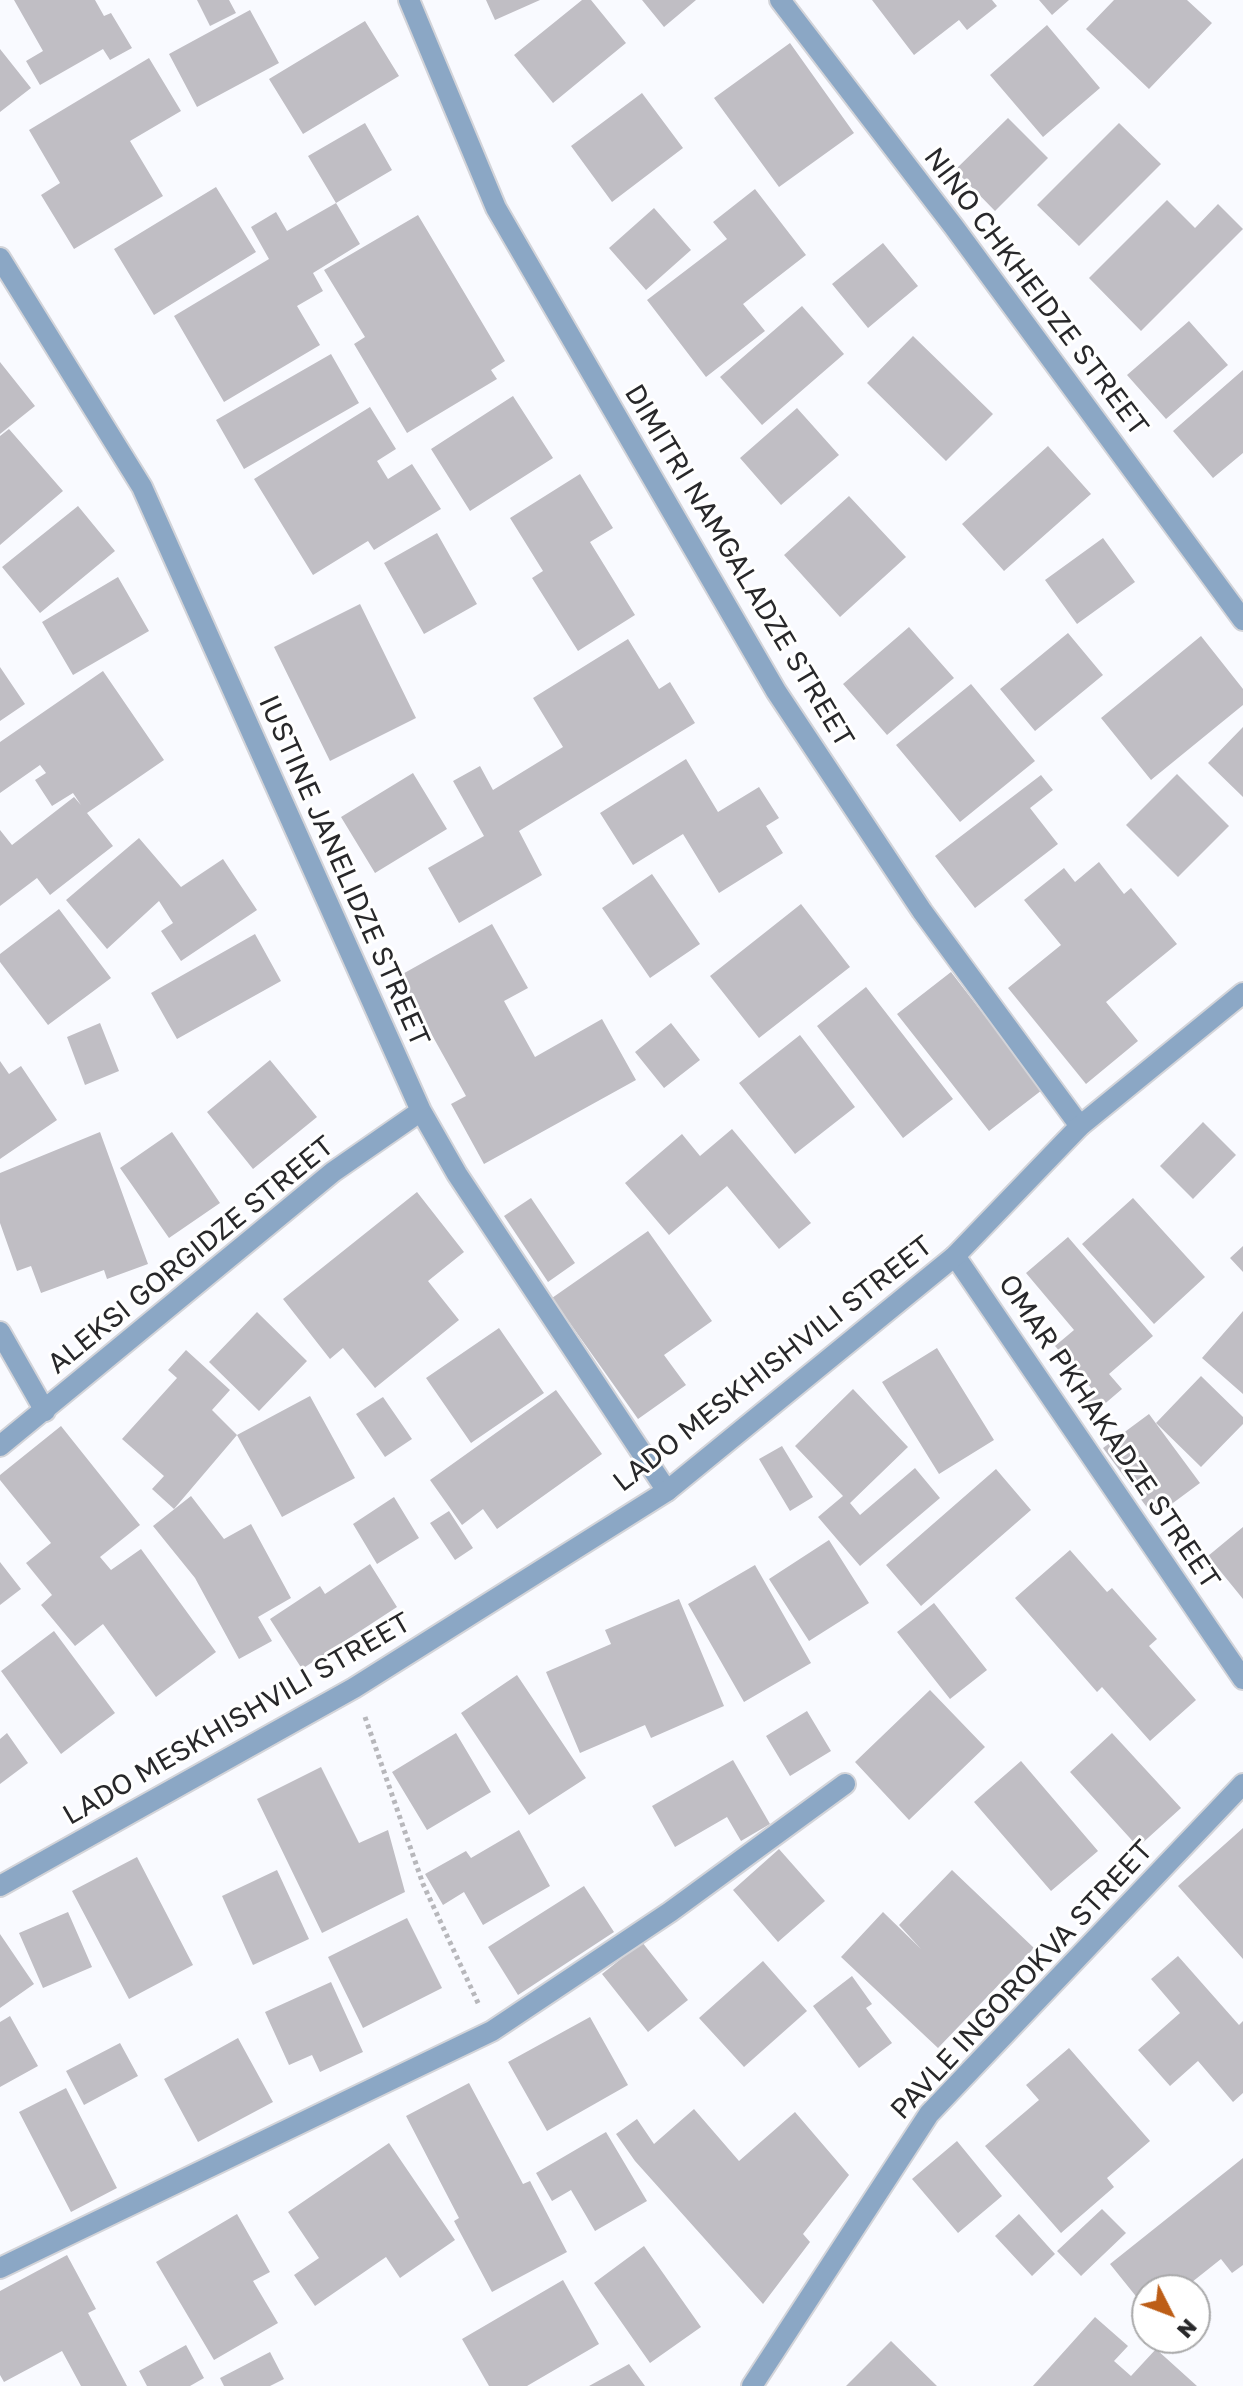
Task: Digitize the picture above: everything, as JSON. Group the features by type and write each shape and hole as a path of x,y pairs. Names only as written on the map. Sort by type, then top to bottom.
{"street":[{"name":"DIMITRI NAMGALADZE STREET","path":"409,0 496,208 776,691 922,911 1080,1126"},
{"name":"NINO CHKHEIDZE STREET","path":"780,0 954,227 1243,620"},
{"name":"IUSTINE JANELIDZE STREET","path":"0,258 142,487 421,1111 457,1174 667,1491"},
{"name":"LADO MESKHISHVILI STREET","path":"0,1886 354,1688 667,1491 955,1256 1080,1126 1243,993"},
{"name":"ALEKSI GORGIDZE STREET","path":"0,1446 333,1172 421,1111"},
{"name":"OMAR PKHAKADZE STREET","path":"955,1256 1243,1679"},
{"path":"0,1332 45,1411"},
{"path":"0,2268 492,2031 670,1912 845,1784"},
{"name":"PAVLE INGOROKVA STREET","path":"752,2386 929,2114 1243,1784"}],"path":[{"path":"354,1688 423,1884 492,2031"}],"building":[{"path":"14,0 95,0 104,16 111,13 132,48 110,60 103,49 40,85 26,61 43,51"},
{"path":"197,0 229,0 236,13 210,26"},
{"path":"486,0 540,0 495,20"},
{"path":"582,0 591,0 626,43 553,103 514,55"},
{"path":"642,0 696,0 664,27"},
{"path":"872,0 992,0 997,6 967,30 959,20 914,55"},
{"path":"1039,0 1069,0 1052,15"},
{"path":"1114,0 1187,0 1212,23 1149,89 1086,29"},
{"path":"250,10 279,63 197,107 169,54"},
{"path":"365,21 399,76 303,134 269,79"},
{"path":"1047,25 1100,88 1043,137 990,75"},
{"path":"790,43 854,133 779,187 714,98"},
{"path":"0,49 31,88 0,112"},
{"path":"149,58 181,111 130,141 163,196 74,249 41,195 60,183 29,130"},
{"path":"642,93 683,148 612,202 571,146"},
{"path":"1008,118 1048,158 995,211 955,170"},
{"path":"365,123 392,170 336,203 308,156"},
{"path":"1119,123 1161,164 1079,246 1037,205"},
{"path":"216,187 256,252 154,315 114,249"},
{"path":"755,189 806,255 743,304 765,331 706,377 647,300 727,239 713,222"},
{"path":"1167,200 1195,228 1218,204 1243,229 1141,331 1089,278"},
{"path":"336,203 360,244 313,273 323,291 297,306 320,345 224,402 174,316 269,259 251,227 276,212 287,231"},
{"path":"654,208 691,250 646,290 609,248"},
{"path":"418,215 505,361 491,370 497,379 407,433 354,344 365,337 324,270"},
{"path":"883,243 918,286 868,328 832,284"},
{"path":"802,306 844,354 762,425 720,377"},
{"path":"1189,321 1228,365 1166,419 1127,375"},
{"path":"913,336 993,414 946,461 867,383"},
{"path":"331,354 359,403 244,469 216,420"},
{"path":"0,362 35,406 0,434"},
{"path":"1243,370 1243,453 1213,478 1173,431"},
{"path":"513,396 553,458 470,511 431,449"},
{"path":"370,407 396,449 377,461 388,479 412,464 441,509 374,550 368,541 313,575 254,479"},
{"path":"797,408 839,455 781,505 740,458"},
{"path":"9,429 63,491 0,545 0,436"},
{"path":"1048,446 1091,494 1004,571 962,524"},
{"path":"580,474 613,528 590,542 635,615 578,651 532,578 543,571 510,518"},
{"path":"849,496 906,557 840,617 784,555"},
{"path":"78,506 115,551 40,613 2,567"},
{"path":"437,533 477,604 424,634 384,563"},
{"path":"1103,538 1135,582 1077,624 1045,580"},
{"path":"118,577 149,631 73,675 42,622"},
{"path":"360,604 416,718 330,761 274,647"},
{"path":"909,627 954,678 887,735 843,684"},
{"path":"1068,633 1103,675 1035,731 1000,689"},
{"path":"1201,636 1243,689 1243,705 1151,780 1101,718"},
{"path":"628,639 659,689 670,682 695,723 519,831 542,875 459,923 428,868 484,836 453,781 480,766 493,790 563,747 533,698"},
{"path":"0,667 25,704 0,721"},
{"path":"103,671 164,760 87,813 113,846 50,895 37,878 0,906 0,830 12,845 74,797 81,805 73,793 52,806 35,780 46,773 40,765 0,793 0,742"},
{"path":"971,684 1035,761 960,822 896,745"},
{"path":"1243,727 1243,797 1208,763"},
{"path":"686,759 718,812 759,787 779,818 766,826 783,853 719,893 683,834 633,865 600,813"},
{"path":"413,773 447,829 375,873 341,817"},
{"path":"1177,774 1229,826 1178,877 1126,825"},
{"path":"1041,775 1053,790 1030,808 1058,844 975,908 935,856"},
{"path":"139,838 181,887 223,859 257,910 181,961 161,931 173,923 159,901 107,949 66,900"},
{"path":"1099,862 1124,894 1131,888 1177,944 1106,1002 1138,1041 1086,1084 1008,988 1061,945 1024,900 1064,868 1075,882"},
{"path":"652,874 700,944 650,978 602,908"},
{"path":"801,904 850,967 759,1038 710,976"},
{"path":"59,909 111,978 48,1025 0,962 0,954"},
{"path":"492,924 528,988 504,1001 535,1057 602,1019 636,1080 484,1164 451,1104 466,1096 399,976"},
{"path":"255,934 281,981 177,1039 151,993"},
{"path":"951,972 1042,1090 989,1131 897,1014"},
{"path":"866,987 953,1099 903,1138 817,1026"},
{"path":"100,1023 119,1071 85,1085 67,1037"},
{"path":"671,1023 700,1060 664,1088 635,1052"},
{"path":"800,1035 855,1107 795,1154 739,1083"},
{"path":"270,1060 317,1117 253,1169 207,1112"},
{"path":"0,1061 9,1074 21,1066 57,1120 0,1159"},
{"path":"1203,1122 1236,1155 1193,1199 1160,1166"},
{"path":"732,1129 811,1223 779,1249 727,1186 669,1235 625,1183 682,1134 700,1156"},
{"path":"100,1132 148,1264 107,1279 104,1270 41,1293 31,1266 17,1271 0,1223 0,1173"},
{"path":"172,1132 220,1203 169,1238 120,1168"},
{"path":"417,1192 464,1252 428,1281 459,1320 375,1388 343,1348 330,1359 283,1299"},
{"path":"531,1198 575,1263 548,1282 504,1216"},
{"path":"1133,1198 1205,1277 1154,1324 1082,1244"},
{"path":"648,1231 712,1321 664,1355 686,1385 638,1419 552,1298"},
{"path":"1068,1237 1153,1336 1109,1374 1122,1389 1094,1413 1081,1398 1092,1389 1055,1346 1074,1330 1026,1273"},
{"path":"1243,1246 1243,1272 1230,1258"},
{"path":"1243,1311 1243,1394 1202,1358"},
{"path":"257,1312 307,1361 259,1411 209,1362"},
{"path":"499,1328 544,1393 471,1443 426,1378"},
{"path":"937,1348 994,1440 939,1474 882,1382"},
{"path":"186,1350 230,1390 212,1410 237,1435 174,1509 152,1489 164,1476 122,1439 177,1378 168,1370"},
{"path":"1201,1376 1243,1417 1243,1424 1201,1467 1156,1423"},
{"path":"853,1389 908,1447 850,1503 860,1515 915,1468 940,1498 860,1566 818,1517 843,1496 795,1446"},
{"path":"556,1390 602,1454 497,1529 483,1509 462,1525 430,1480"},
{"path":"310,1396 355,1478 282,1517 237,1435"},
{"path":"383,1397 412,1439 385,1457 356,1414"},
{"path":"1149,1414 1200,1483 1154,1517 1103,1448"},
{"path":"61,1426 140,1525 100,1557 111,1570 141,1549 216,1652 156,1697 103,1624 75,1646 41,1605 52,1595 26,1563 51,1543 0,1480 0,1475"},
{"path":"782,1446 813,1497 790,1511 759,1459"},
{"path":"996,1469 1031,1510 921,1606 886,1565"},
{"path":"191,1496 224,1539 251,1524 291,1598 258,1617 272,1641 239,1659 195,1578 153,1526"},
{"path":"394,1497 419,1538 377,1564 353,1524"},
{"path":"449,1511 473,1548 455,1560 430,1523"},
{"path":"1243,1527 1243,1599 1208,1556"},
{"path":"829,1540 869,1603 809,1641 769,1579"},
{"path":"1070,1550 1107,1592 1112,1588 1157,1639 1149,1646 1196,1700 1150,1741 1102,1687 1097,1692 1015,1598"},
{"path":"0,1562 21,1589 0,1605"},
{"path":"370,1564 397,1607 302,1669 270,1619 320,1586 325,1594"},
{"path":"755,1565 811,1663 744,1702 688,1604"},
{"path":"679,1599 724,1706 651,1738 645,1725 580,1753 546,1672 611,1644 605,1630"},
{"path":"934,1603 987,1670 950,1699 897,1632"},
{"path":"54,1631 115,1713 61,1754 1,1671"},
{"path":"517,1675 586,1778 529,1815 461,1713"},
{"path":"930,1690 985,1747 909,1820 855,1762"},
{"path":"807,1711 831,1751 790,1776 766,1736"},
{"path":"7,1733 28,1763 0,1784 0,1739"},
{"path":"456,1733 491,1792 427,1830 392,1772"},
{"path":"1112,1733 1181,1808 1138,1847 1070,1772"},
{"path":"733,1760 770,1824 741,1841 727,1817 675,1847 652,1806"},
{"path":"1021,1761 1098,1851 1051,1891 974,1802"},
{"path":"321,1767 359,1843 388,1830 405,1892 322,1933 257,1799"},
{"path":"1243,1828 1243,1959 1178,1886"},
{"path":"519,1830 550,1886 483,1925 464,1892 443,1905 425,1874 466,1851 471,1858"},
{"path":"779,1849 825,1901 778,1942 733,1890"},
{"path":"137,1857 193,1965 129,1999 72,1891"},
{"path":"277,1870 309,1939 253,1965 222,1896"},
{"path":"952,1870 1034,1948 938,2048 841,1957 883,1912 921,1949 899,1925"},
{"path":"584,1886 614,1932 518,1995 488,1947"},
{"path":"68,1912 92,1967 43,1988 19,1933"},
{"path":"407,1918 442,1988 363,2028 328,1957"},
{"path":"0,1934 34,1984 0,2008"},
{"path":"642,1942 688,2000 648,2032 602,1974"},
{"path":"1178,1956 1239,2025 1243,2021 1243,2093 1233,2102 1198,2061 1170,2086 1138,2050 1180,2013 1151,1979"},
{"path":"763,1961 807,2011 744,2067 699,2018"},
{"path":"852,1976 872,2004 866,2008 892,2043 859,2068 813,2006"},
{"path":"331,1982 363,2052 320,2072 312,2055 289,2065 265,2012"},
{"path":"10,2016 38,2066 0,2087 0,2022"},
{"path":"590,2017 628,2085 547,2131 508,2062"},
{"path":"238,2038 273,2102 198,2142 164,2079"},
{"path":"120,2043 138,2076 84,2105 66,2071"},
{"path":"1069,2048 1150,2141 1107,2178 1114,2187 1061,2233 985,2146 1039,2100 1026,2085"},
{"path":"469,2083 523,2184 530,2181 567,2252 492,2292 454,2221 459,2218 406,2116"},
{"path":"66,2088 117,2188 71,2212 19,2112"},
{"path":"694,2109 739,2161 795,2112 849,2175 803,2234 810,2242 763,2304 635,2161 616,2134 637,2119 654,2144"},
{"path":"606,2132 647,2201 595,2231 571,2190 552,2201 536,2173"},
{"path":"957,2141 1002,2196 958,2233 912,2179"},
{"path":"389,2143 455,2240 400,2278 386,2257 315,2306 294,2275 319,2258 288,2212"},
{"path":"1243,2158 1243,2265 1232,2273 1221,2259 1202,2274 1131,2274 1131,2290 1110,2264"},
{"path":"1102,2209 1126,2233 1081,2276 1057,2251"},
{"path":"237,2214 270,2272 253,2281 278,2323 214,2360 156,2262"},
{"path":"1019,2214 1055,2254 1032,2276 995,2236"},
{"path":"644,2246 701,2327 650,2363 594,2283"},
{"path":"67,2255 96,2309 88,2313 127,2386 81,2386 62,2351 4,2382 0,2375 0,2291"},
{"path":"563,2280 599,2344 527,2386 489,2386 462,2339"},
{"path":"1095,2317 1128,2346 1114,2361 1131,2376 1151,2354 1162,2354 1197,2386 1033,2386"},
{"path":"891,2341 937,2386 846,2386"},
{"path":"186,2345 204,2378 190,2386 147,2386 139,2371"},
{"path":"270,2352 284,2379 270,2386 224,2386 220,2378"},
{"path":"629,2364 645,2386 589,2386"}]}
